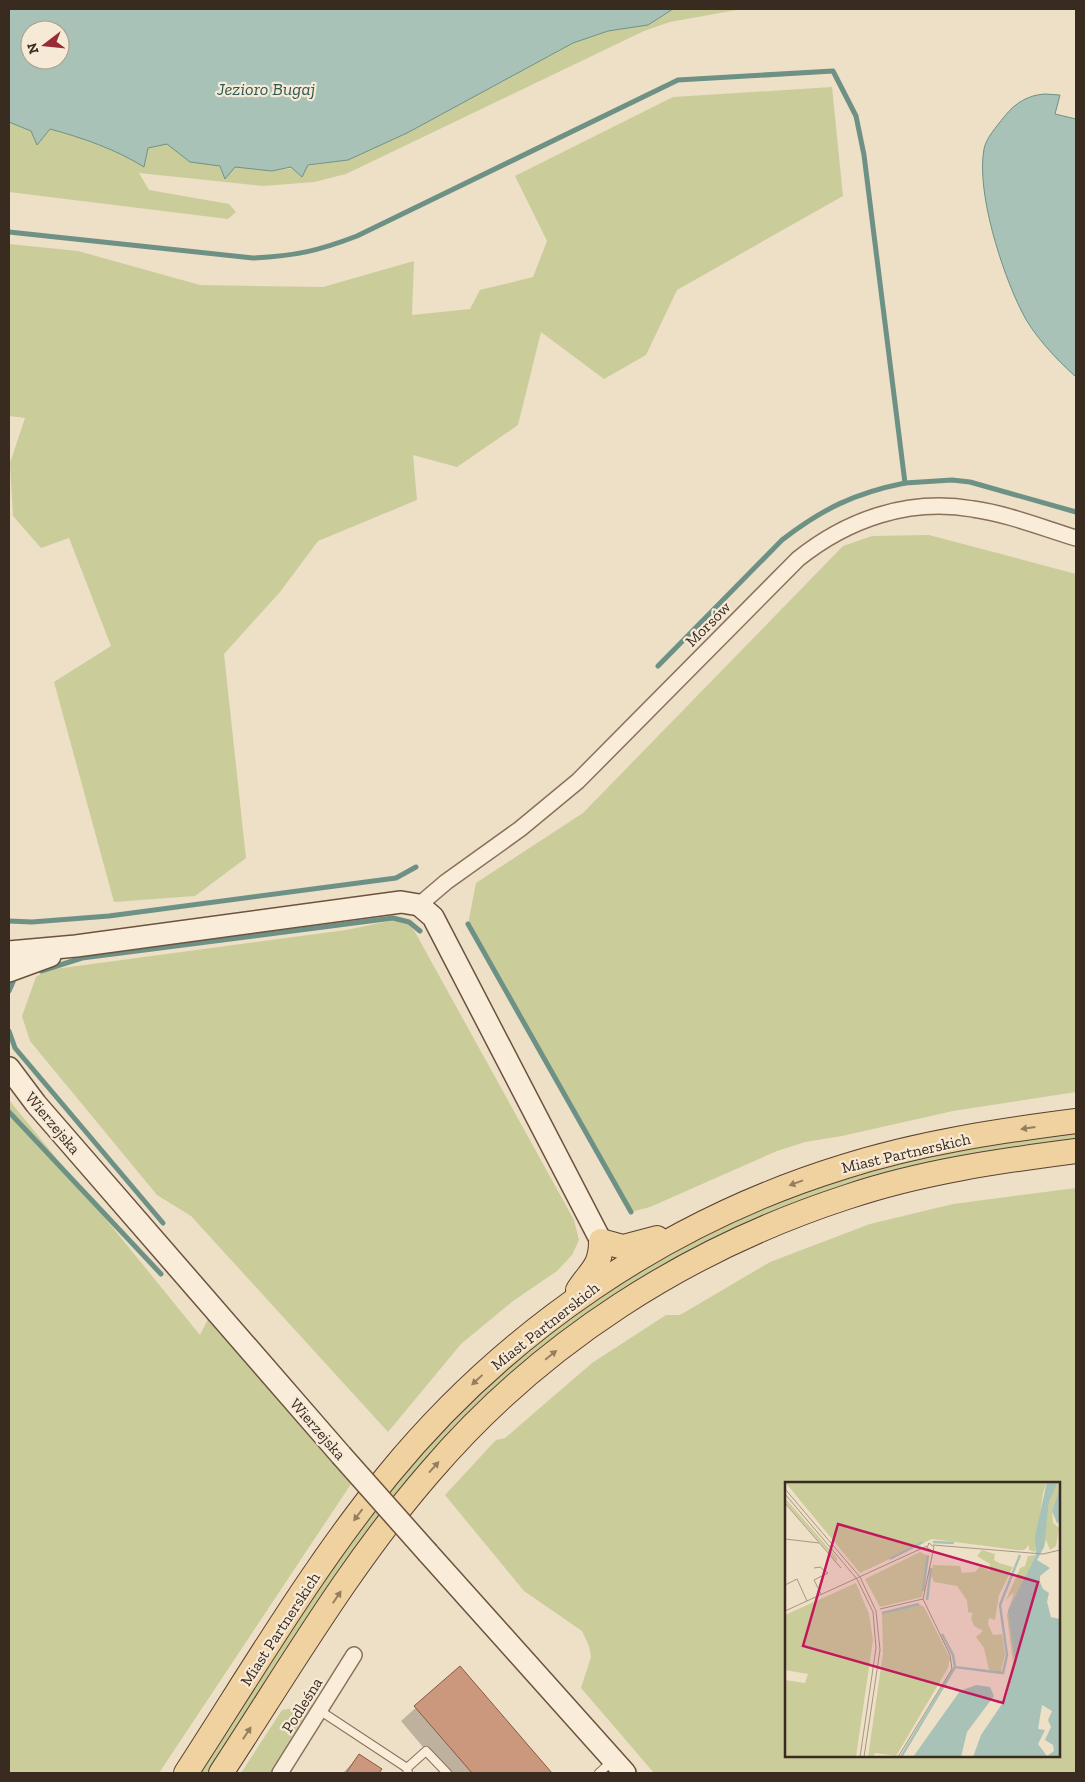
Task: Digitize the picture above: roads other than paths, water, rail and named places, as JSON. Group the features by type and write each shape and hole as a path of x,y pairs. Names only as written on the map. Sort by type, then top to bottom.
{"main road":[{"name":"Miast Partnerskich","path":"186,1773 328,1557 386,1478 432,1425 476,1380 567,1305 630,1264 688,1232 785,1187 873,1158 944,1142 1076,1121"},
{"name":"Miast Partnerskich","path":"221,1773 351,1575 412,1492 457,1441 501,1398 562,1346 593,1323 645,1289 700,1258 764,1228 822,1205 932,1174 1076,1151"},
{"path":"567,1305 597,1267 601,1241 623,1247 688,1232"}],"street":[{"name":"Morsów","path":"418,906 446,882 520,829 578,781 798,559 834,532 881,514 923,506 973,509 1076,538"},
{"path":"9,952 76,946 402,902 418,906 433,917 601,1241"},
{"path":"9,971 76,946"},
{"name":"Wierzejska","path":"9,1057 13,1074 341,1455 428,1553 612,1769"},
{"name":"Podleśna","path":"280,1773 354,1655"}],"lane":[{"path":"320,1710 408,1770 426,1751 447,1773"}],"water":[{"name":"Jezioro Bugaj","path":"9,9 673,9 648,25 608,31 573,43 407,133 348,160 308,165 302,177 291,167 272,171 235,167 225,179 220,166 190,162 167,144 148,148 144,167 98,145 50,129 37,145 31,131 9,122"},
{"path":"1045,94 1060,95 1055,114 1076,119 1076,377 1046,346 1021,310 1006,275 992,231 984,187 984,149 989,136 1008,112 1017,104 1027,98"}],"waterway":[{"path":"9,232 253,258 306,252 357,236 678,80 833,71 856,116 864,155 905,483 952,480 970,482 1076,512"},
{"path":"658,666 782,540 811,519 855,497 905,483"},
{"path":"9,921 32,922 109,916 396,878 416,867"},
{"path":"41,971 82,958 393,918 409,922 420,931"},
{"path":"468,924 631,1212"},
{"path":"9,991 13,982"},
{"path":"9,1031 15,1048 163,1223"},
{"path":"9,1112 161,1274"}]}
